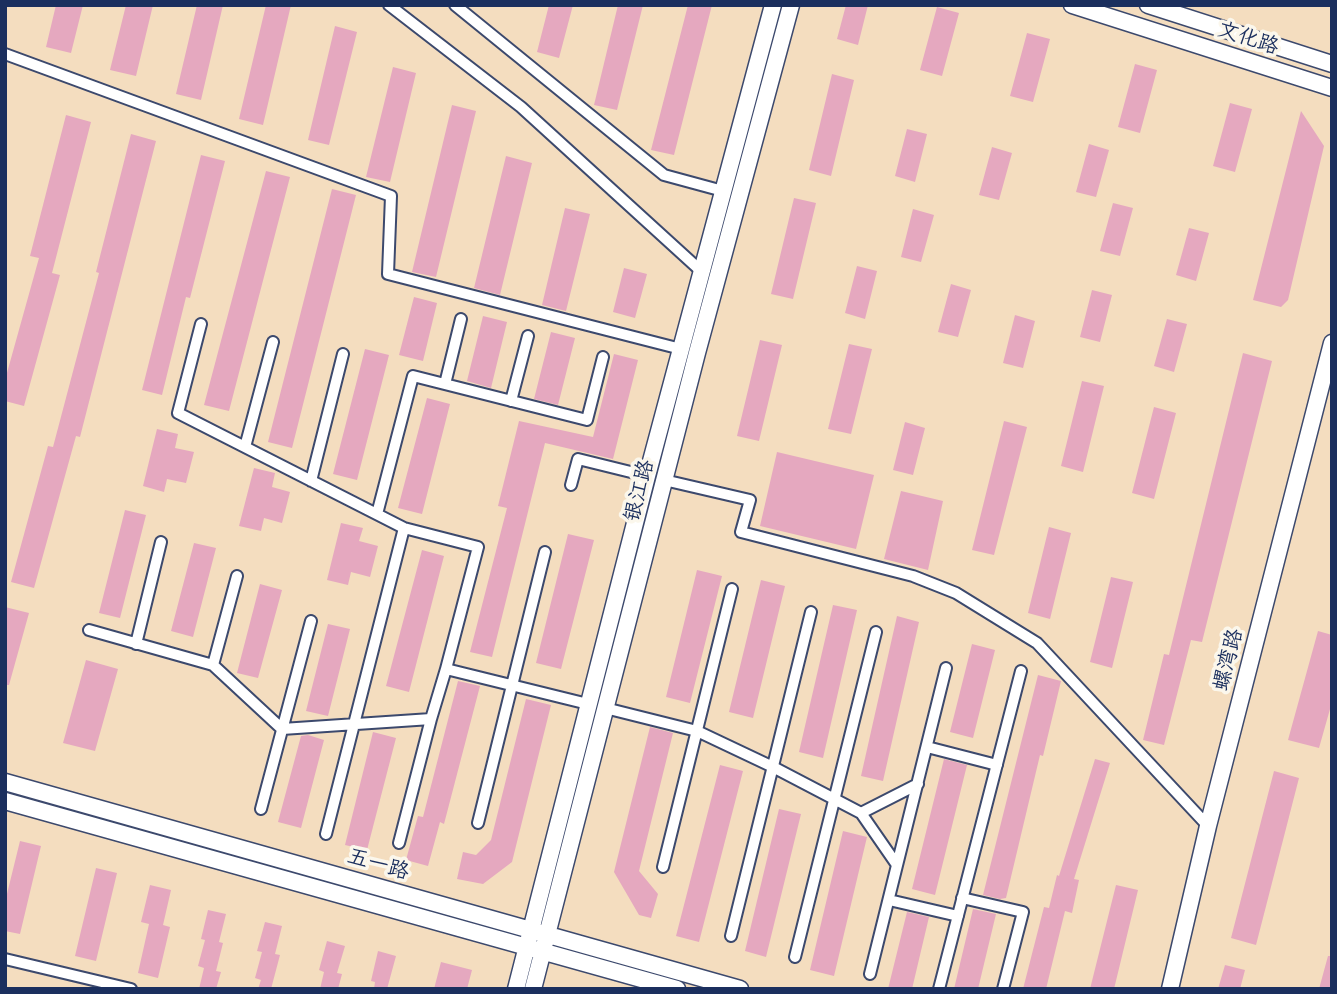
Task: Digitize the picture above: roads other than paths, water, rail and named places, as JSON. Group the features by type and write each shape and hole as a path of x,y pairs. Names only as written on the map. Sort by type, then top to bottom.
{"street":[{"path":"389,5 522,107 702,271"},
{"path":"455,5 664,175 740,195"},
{"name":"银江路","path":"516,989 533,942 589,704 647,476 773,5"},
{"name":"银江路","path":"547,934 697,353 791,5"},
{"name":"文化路","path":"1072,5 1332,88"},
{"name":"文化路","path":"1149,5 1332,64"},
{"path":"5,54 391,196 388,274 697,353"},
{"path":"445,384 461,319"},
{"path":"201,324 178,412 404,528 478,547 399,843"},
{"path":"511,401 528,336"},
{"path":"245,447 273,342"},
{"name":"螺湾路","path":"1170,989 1208,826 1332,343"},
{"path":"311,481 343,354"},
{"path":"377,514 413,376 587,420 603,357"},
{"path":"571,485 578,459 750,500 741,532 923,580 956,593 1037,643 1208,826"},
{"path":"326,834 404,528"},
{"path":"135,643 161,542"},
{"path":"478,823 545,552"},
{"path":"213,665 237,576"},
{"path":"663,867 732,589"},
{"path":"731,936 811,612"},
{"path":"261,809 311,621"},
{"path":"89,630 213,665 282,729 431,719"},
{"path":"795,957 876,632"},
{"path":"870,974 946,668"},
{"path":"446,669 697,731 861,813 897,865"},
{"path":"939,989 1021,671"},
{"path":"927,747 997,765"},
{"name":"五一路","path":"5,782 533,942 677,989"},
{"path":"861,813 918,784"},
{"name":"五一路","path":"5,801 533,942 547,934 740,989"},
{"path":"962,898 1023,912 1003,989"},
{"path":"889,900 958,916"},
{"name":"银江路","path":"533,942 533,989"},
{"path":"5,959 84,983 131,989"}]}
